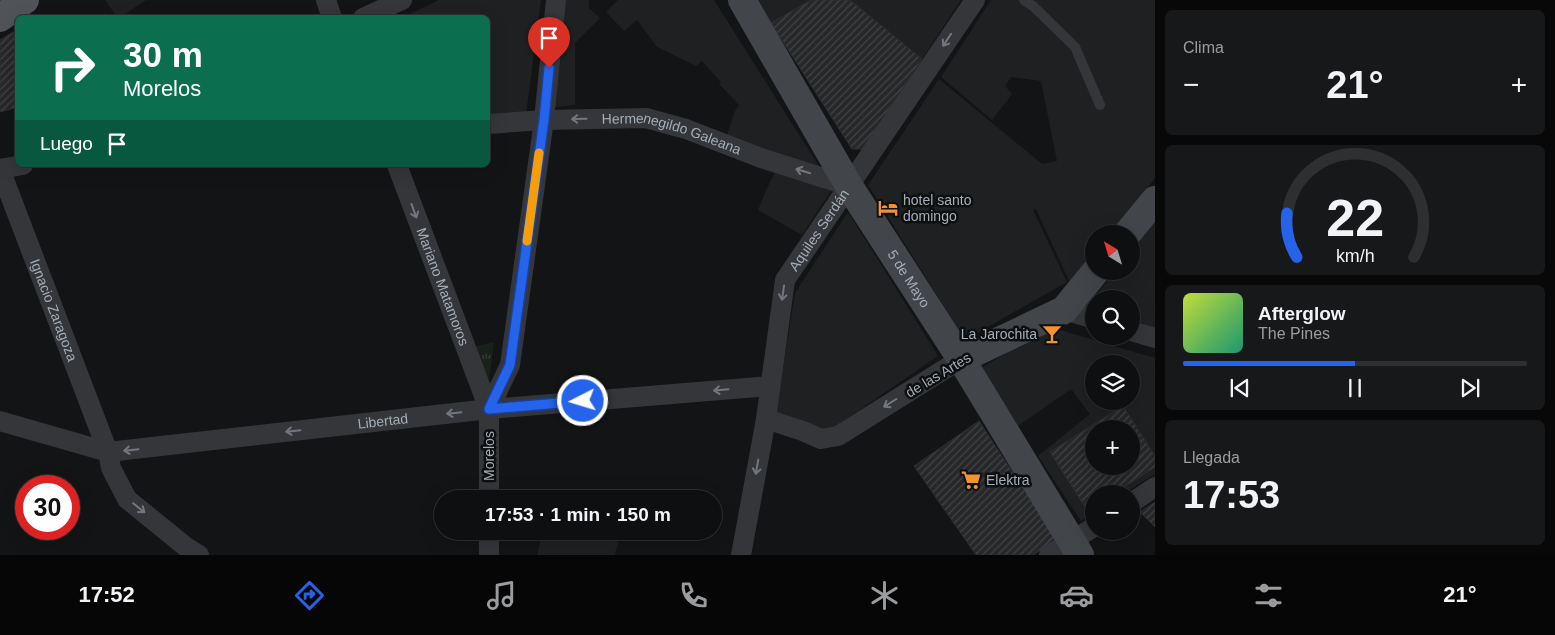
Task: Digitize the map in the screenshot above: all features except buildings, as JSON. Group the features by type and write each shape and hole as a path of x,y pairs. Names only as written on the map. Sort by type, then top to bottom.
{"main road":[{"path":"0,18 25,0"}],"street":[{"path":"326,0 331,15"},
{"path":"370,15 402,0"},
{"name":"Morelos","path":"489,490 489,409 510,365 544,120 556,0"},
{"name":"5 de Mayo","path":"742,0 849,186 961,359 1074,545"},
{"name":"Aquiles Serdán","path":"741,555 766,419 785,280 974,0"},
{"name":"Hermenegildo Galeana","path":"490,124 544,120 646,118 686,129 761,158 849,186"},
{"path":"0,169 15,166"},
{"name":"Mariano Matamoros","path":"398,167 489,409"},
{"name":"Ignacio Zaragoza","path":"0,169 108,452 110,468 127,499 190,552"},
{"path":"1134,225 1155,200"},
{"name":"de las Artes","path":"766,419 821,439 838,436 961,359 1064,310 1089,280"},
{"path":"1064,310 1085,316"},
{"path":"1140,333 1155,338"},
{"name":"Libertad","path":"0,422 108,452 489,409 770,386"},
{"path":"1140,497 1155,487"},
{"path":"489,540 489,555"}],"lane":[{"path":"1024,0 1033,6 1075,47 1100,105"}],"shaded area":[{"path":"105,0 146,0 124,15 116,15"},
{"path":"439,0 541,0 526,114 490,118 490,15 407,15"},
{"path":"558,0 589,0 589,8 600,18 575,43 575,105 545,108"},
{"path":"618,0 714,0 820,168 726,138 735,111 739,105 719,84 721,82 702,61 696,66 657,47 637,20 624,31 606,12"},
{"path":"756,0 811,0 771,23"},
{"path":"850,0 961,0 922,59"},
{"path":"991,0 1155,0 1155,178 1119,225 1085,225 1085,268 1079,275 1069,281 1036,209 1033,210 1067,282 965,340 868,185 939,79 1042,164 1057,161 1041,81 1011,77 1005,86 1012,94 992,120 941,77"},
{"path":"776,171 831,191 802,235 758,210"},
{"path":"848,212 938,356 829,431 776,412 795,293"},
{"path":"1155,219 1155,333 1140,329 1140,290 1100,290 1108,280 1140,280 1140,238"},
{"path":"1050,327 1085,337 1085,345 1111,345 1155,358 1155,474 1137,485 1085,485 1085,518 1081,521 1038,456 1090,414 1087,410 1140,410 1140,355 1085,355 1085,407 1071,389 1018,426 981,368"},
{"path":"541,540 619,540 615,555 537,555"}],"green space":[{"path":"494,342 489,381 468,348"}],"slow traffic":[{"path":"527,241 539,153"}],"place":[{"name":"hotel santo domingo","path":"888,208"},
{"name":"La Jarochita","path":"1052,334"},
{"name":"Elektra","path":"971,480"}],"route":[{"path":"549,68 544,120 510,365 489,409 583,401"}]}
